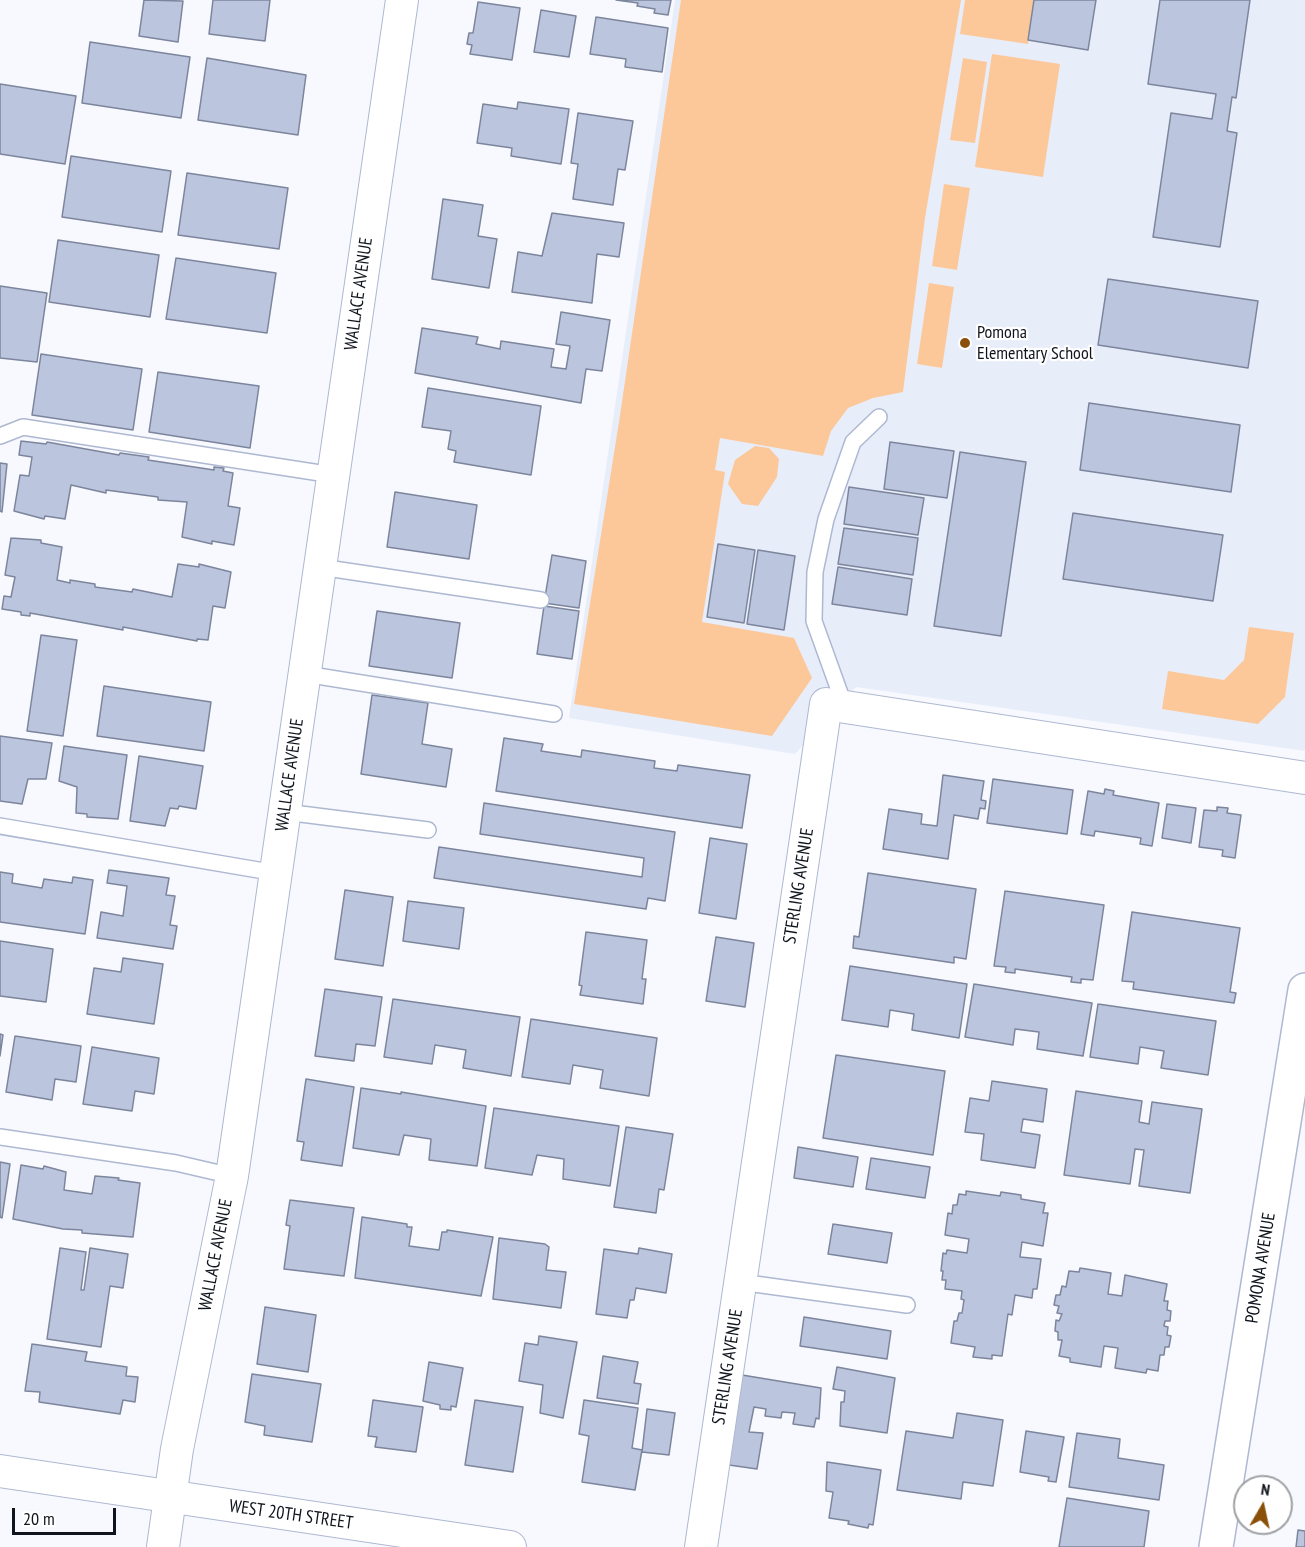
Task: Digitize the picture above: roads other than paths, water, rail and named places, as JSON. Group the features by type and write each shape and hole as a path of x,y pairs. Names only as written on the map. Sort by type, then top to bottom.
{"street":[{"name":"WALLACE AVENUE","path":"163,1547 170,1497 232,1176 402,0"},
{"name":"STERLING AVENUE","path":"701,1547 826,704 1305,778"},
{"name":"POMONA AVENUE","path":"1216,1547 1305,990"},
{"name":"WEST 20TH STREET","path":"0,1471 510,1547"}],"lane":[{"path":"845,707 814,621 815,572 826,519 853,442 879,417"},
{"path":"0,436 23,427 33,428 333,475"},
{"path":"320,567 541,600"},
{"path":"304,674 554,714"},
{"path":"285,812 428,830"},
{"path":"0,826 276,873"},
{"path":"0,1137 176,1163 232,1176"},
{"path":"741,1282 907,1305"}],"place":[{"name":"Pomona Elementary School","path":"965,343"}]}
